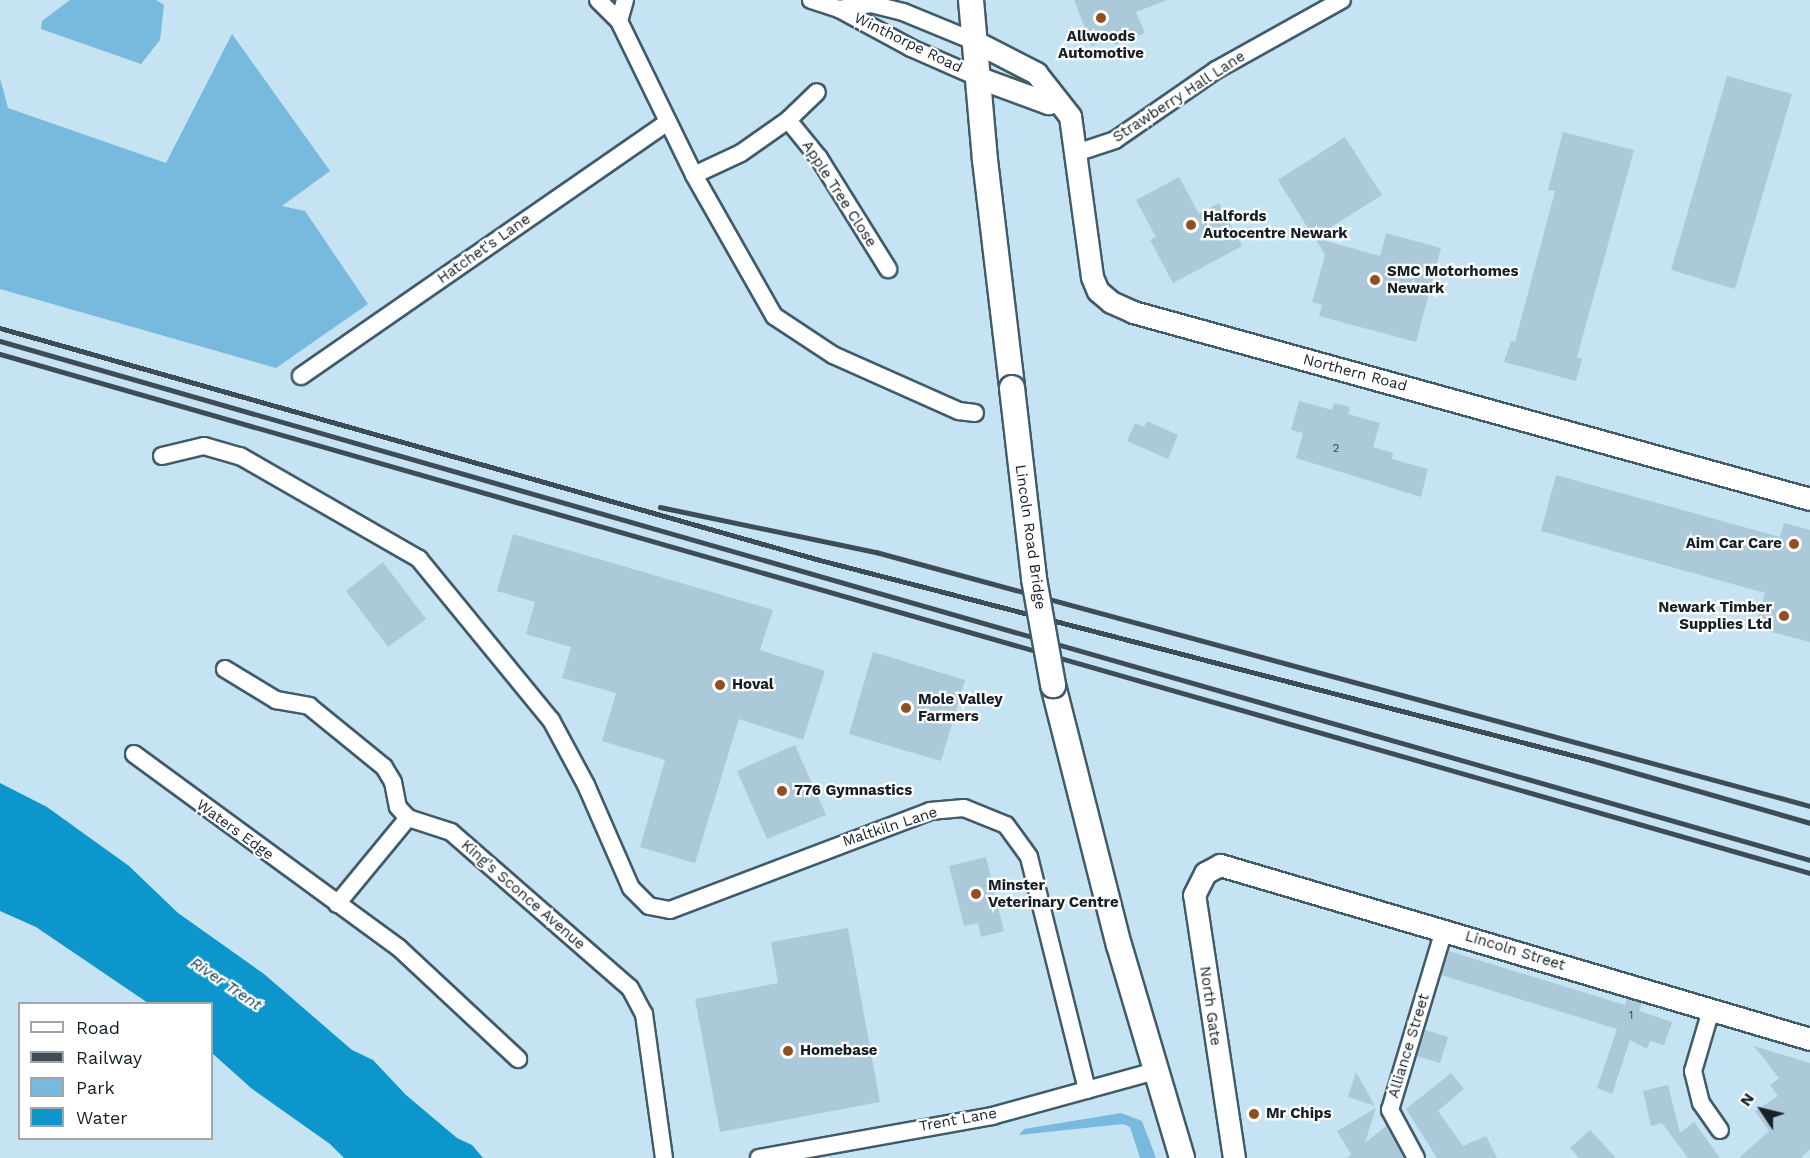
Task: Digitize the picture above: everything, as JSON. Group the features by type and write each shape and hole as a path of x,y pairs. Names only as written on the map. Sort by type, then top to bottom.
{"main road":[{"name":"Lincoln Road Bridge","path":"971,0 977,77 1034,579 1053,685 1084,820 1182,1158"}],"street":[{"path":"598,0 619,21 694,176 774,316 833,355 959,411 975,413"},
{"path":"619,21 625,0"},
{"name":"Winthorpe Road","path":"811,0 839,9 912,48 977,77"},
{"name":"Strawberry Hall Lane","path":"1076,153 1115,140 1216,70 1342,0"},
{"name":"Winthorpe Road","path":"839,9 871,4 903,12 976,42"},
{"name":"Northern Road","path":"976,42 1036,74 1070,116 1092,277 1098,291 1110,302 1810,499"},
{"path":"977,77 1048,103 1056,98"},
{"path":"694,176 741,153 788,120 817,92"},
{"name":"Apple Tree Close","path":"788,120 819,158 888,269"},
{"name":"Hatchet's Lane","path":"301,376 668,122"},
{"name":"Maltkiln Lane","path":"162,456 204,446 231,453 419,559 551,720 586,785 631,888 648,906 670,910 930,811 964,808 1006,825 1029,857 1087,1090"},
{"path":"225,669 276,699 309,706 384,767 393,782 398,807 408,818 337,904"},
{"name":"Waters Edge","path":"134,754 399,948 518,1059"},
{"name":"King's Sconce Avenue","path":"408,818 451,832 630,988 644,1014 664,1158"},
{"name":"Lincoln Street","path":"1220,865 1810,1039"},
{"name":"North Gate","path":"1220,865 1205,873 1194,896 1234,1158"},
{"name":"Alliance Street","path":"1416,1158 1390,1110 1444,930"},
{"path":"1711,1010 1693,1071 1701,1103 1720,1130"},
{"name":"Trent Lane","path":"759,1158 992,1116 1155,1071"}],"green space":[{"path":"70,0 156,0 164,5 160,40 141,64 41,29 42,21"},
{"path":"232,34 330,171 282,206 305,211 368,304 276,368 0,289 0,78 8,108 166,163"},
{"path":"1121,1113 1142,1121 1156,1158 1140,1158 1130,1127 1123,1124 1019,1135 1024,1129"}],"water":[{"name":"River Trent","path":"0,783 47,807 129,866 178,913 264,974 352,1050 373,1060 406,1095 457,1138 472,1145 483,1158 344,1158 330,1144 251,1088 213,1054 213,1002 147,1002 36,927 0,911"}],"building":[{"name":"Allwoods Automotive","path":"1074,0 1165,1 1136,12 1145,33 1115,45 1112,38 1092,46"},
{"path":"1727,76 1792,94 1735,289 1671,270"},
{"path":"1563,132 1634,150 1577,357 1582,359 1576,381 1504,362 1511,341 1515,342 1555,191 1548,190"},
{"path":"1345,137 1382,195 1314,238 1278,180"},
{"name":"Halfords Autocentre Newark","path":"1179,177 1199,214 1219,203 1242,246 1173,283 1150,240 1156,237 1136,200"},
{"name":"SMC Motorhomes Newark","path":"1386,233 1441,248 1416,342 1319,316 1322,305 1312,302 1325,255 1315,238 1380,256"},
{"path":"1299,401 1332,410 1334,403 1350,407 1348,414 1380,423 1373,447 1393,453 1392,459 1428,469 1421,497 1296,458 1303,433 1291,430"},
{"path":"1147,421 1178,435 1168,459 1127,441 1135,423 1144,427"},
{"path":"1556,475 1780,537 1784,523 1810,530 1810,642 1755,628 1765,593 1541,531"},
{"path":"513,534 773,610 760,650 825,671 803,740 739,719 695,863 640,847 665,760 602,741 616,693 562,678 571,647 526,634 535,602 497,591"},
{"path":"383,562 426,619 388,647 346,591"},
{"path":"873,652 965,680 941,761 849,734"},
{"path":"795,745 826,815 767,839 737,771"},
{"name":"Minster Veterinary Centre","path":"986,857 1004,931 981,937 978,923 964,926 949,866"},
{"name":"Homebase","path":"848,928 880,1102 720,1132 695,999 778,983 771,942"},
{"path":"1449,951 1625,1005 1627,998 1642,1003 1639,1011 1672,1022 1664,1045 1650,1041 1647,1049 1630,1040 1612,1094 1597,1088 1617,1029 1441,975"},
{"path":"1425,1030 1448,1037 1440,1063 1417,1056"},
{"path":"1754,1046 1810,1063 1810,1149 1801,1158 1739,1158 1769,1131 1755,1111 1778,1096 1770,1085 1779,1078"},
{"path":"1356,1072 1375,1106 1348,1097"},
{"path":"1451,1073 1464,1089 1438,1111 1463,1146 1486,1136 1497,1158 1437,1158 1406,1109"},
{"path":"1668,1085 1680,1133 1694,1122 1720,1158 1688,1158 1662,1123 1651,1126 1643,1091"},
{"path":"1376,1108 1365,1143 1386,1126 1404,1158 1347,1158 1351,1154 1337,1131"},
{"path":"1590,1130 1616,1158 1579,1158 1570,1148"}],"railway":[{"path":"0,328 820,560 1591,760 1810,823"},
{"path":"0,341 1810,860"},
{"path":"0,354 1810,873"},
{"path":"660,507 876,552 1810,806"}],"place":[{"name":"Allwoods Automotive","path":"1101,18"},
{"name":"Halfords Autocentre Newark","path":"1191,225"},
{"name":"SMC Motorhomes Newark","path":"1375,280"},
{"name":"Aim Car Care","path":"1794,544"},
{"name":"Newark Timber Supplies Ltd","path":"1784,616"},
{"name":"Hoval","path":"720,685"},
{"name":"Mole Valley Farmers","path":"906,708"},
{"name":"776 Gymnastics","path":"782,791"},
{"name":"Minster Veterinary Centre","path":"976,894"},
{"name":"Homebase","path":"788,1051"},
{"name":"Mr Chips","path":"1254,1114"}]}
